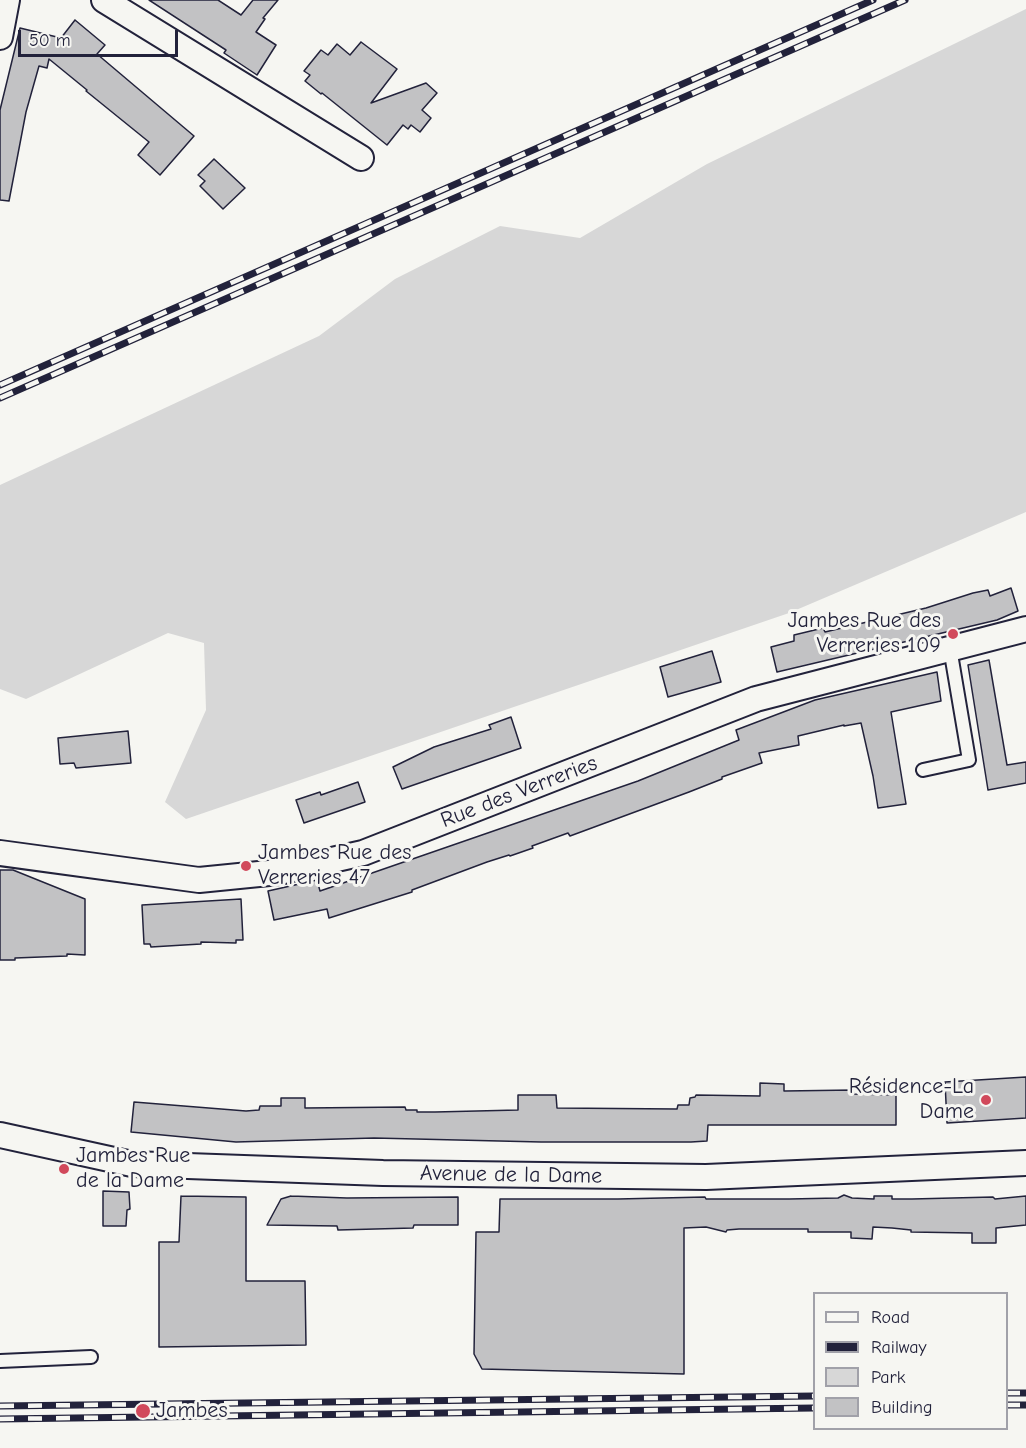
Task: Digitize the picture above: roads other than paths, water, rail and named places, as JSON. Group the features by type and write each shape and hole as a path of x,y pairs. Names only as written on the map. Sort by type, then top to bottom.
{"street":[{"path":"0,37 7,0"},
{"path":"104,0 361,158"},
{"name":"Rue des Verreries","path":"0,853 199,879 279,872 363,852 756,699 1026,629"},
{"name":"Avenue de la Dame","path":"0,1135 132,1164 383,1173 706,1177 1026,1163"}],"lane":[{"path":"923,770 969,760 950,648"},
{"path":"0,1361 91,1357"}],"railway":[{"path":"0,385 873,0"},
{"path":"0,398 905,0"},
{"path":"1008,1393 1026,1393"},
{"path":"0,1406 813,1396"},
{"path":"1008,1405 1026,1405"},
{"path":"0,1419 813,1408"}],"place":[{"name":"Jambes Rue des Verreries 109","path":"953,634"},
{"name":"Jambes Rue des Verreries 47","path":"246,866"},
{"name":"Résidence-La Dame","path":"986,1100"},
{"name":"Jambes Rue de la Dame","path":"64,1169"},
{"name":"Jambes","path":"143,1411"}]}
